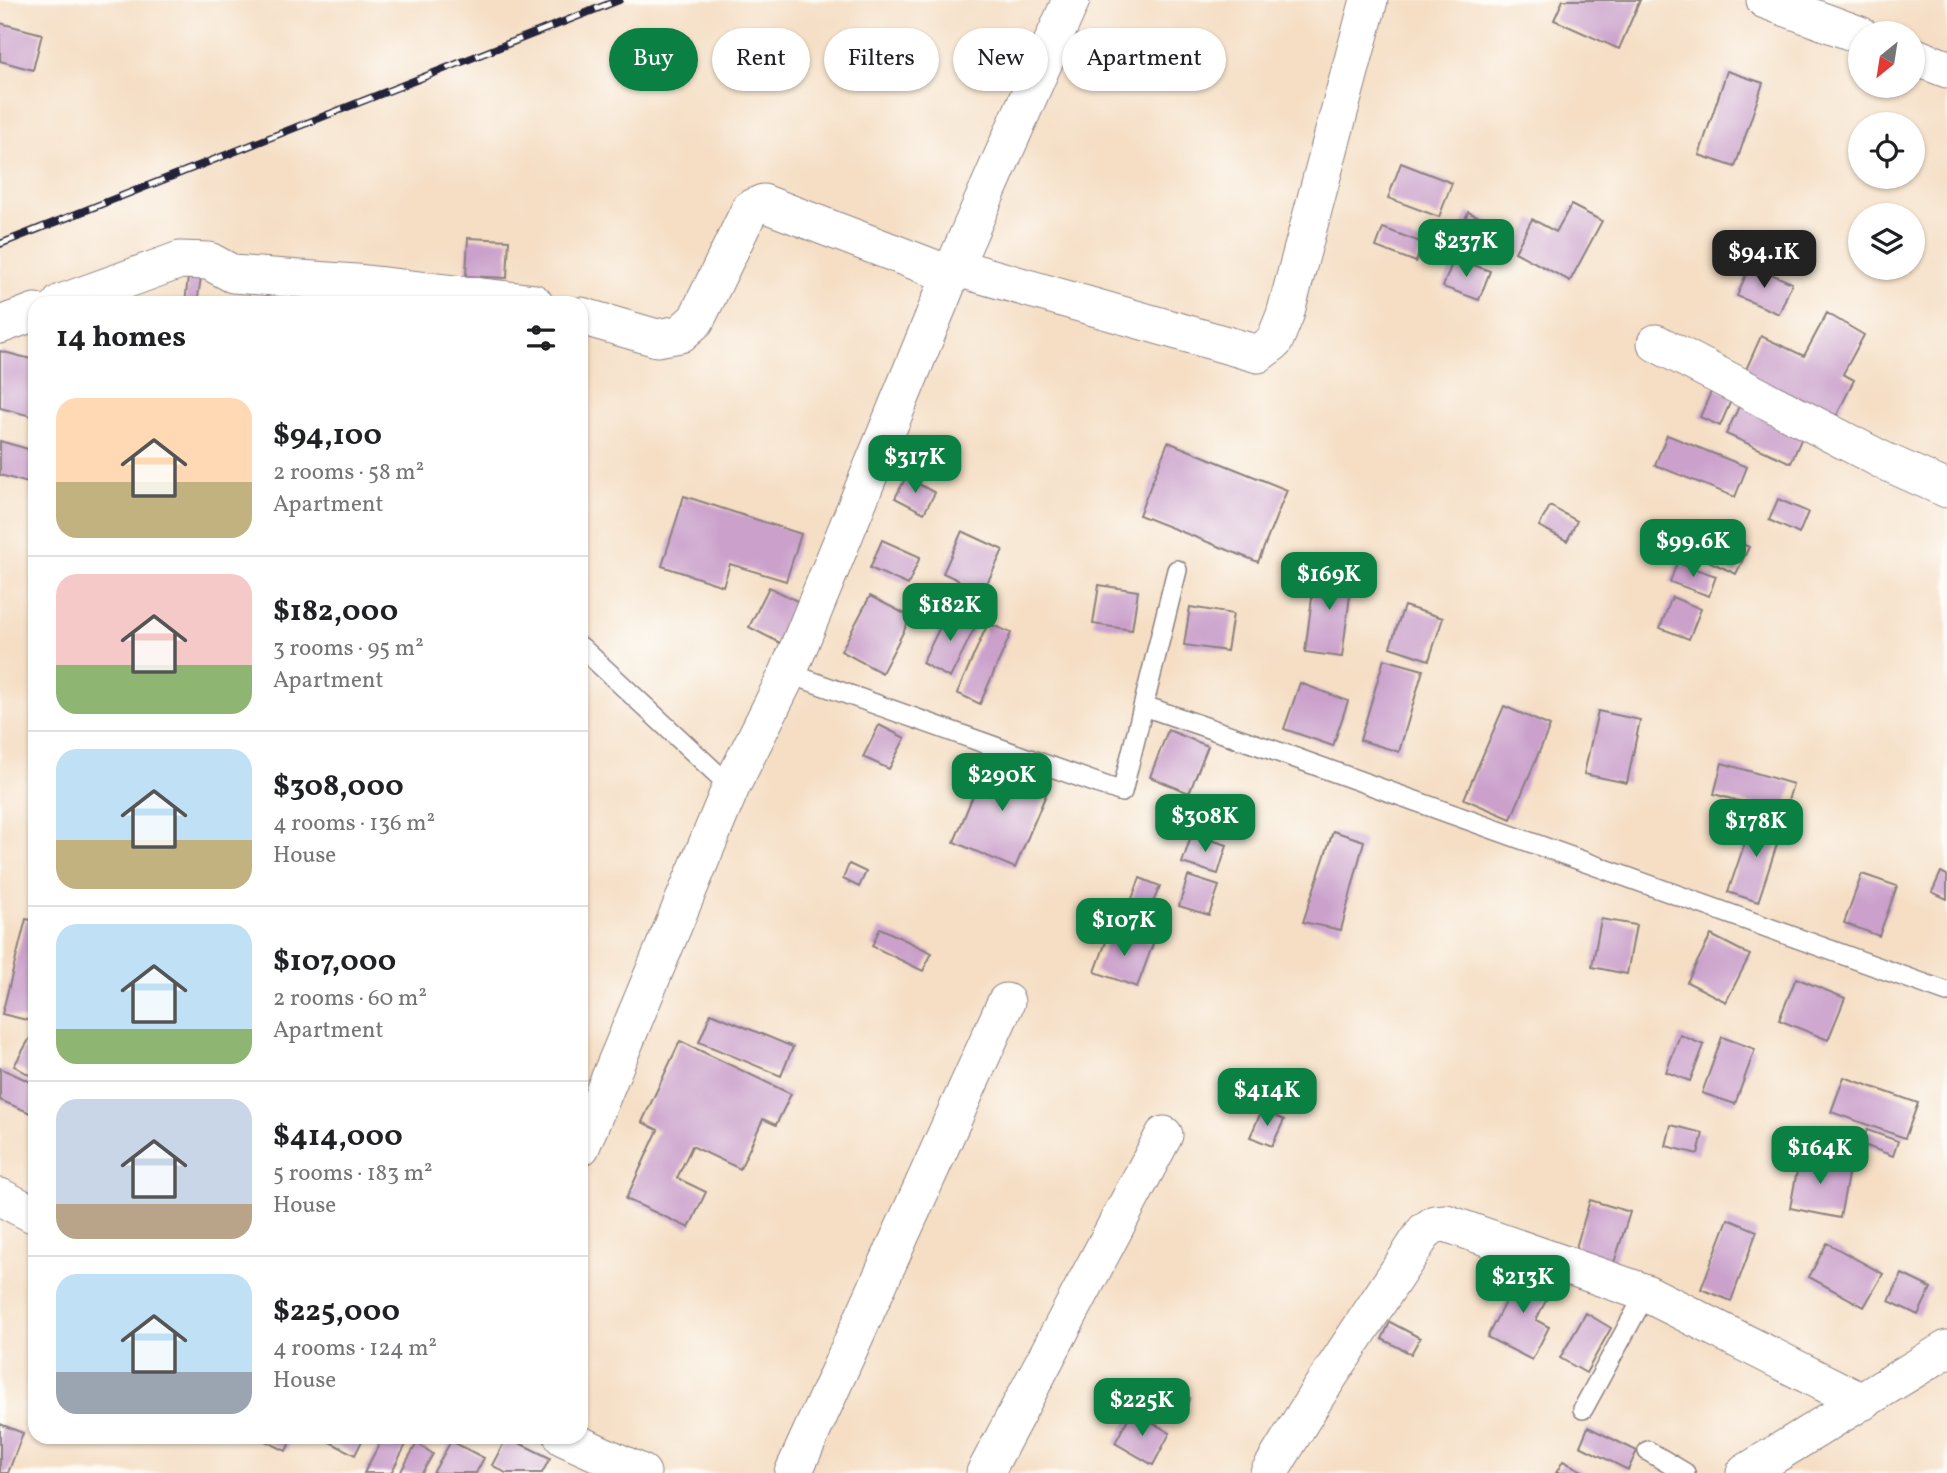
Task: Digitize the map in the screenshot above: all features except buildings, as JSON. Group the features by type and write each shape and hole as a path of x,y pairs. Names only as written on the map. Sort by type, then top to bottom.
{"street":[{"path":"588,1130 732,787 788,673 954,267 1071,0"},
{"path":"588,318 657,338 680,334 696,320 750,209 762,203 941,271 954,267 1258,354 1275,342 1285,315 1369,0"},
{"path":"1765,0 1848,31"},
{"path":"1925,60 1947,69"},
{"path":"80,296 180,260 209,261 233,274 356,283 472,296"},
{"path":"0,324 28,314"},
{"path":"1656,343 1882,460 1947,488"},
{"path":"793,1473 1006,1002"},
{"path":"985,1473 1164,1135"},
{"path":"0,1197 28,1211"},
{"path":"1269,1473 1316,1396 1425,1231 1435,1224 1446,1223 1646,1293 1862,1402"},
{"path":"1745,1473 1947,1349"},
{"path":"577,1453 642,1473"}],"lane":[{"path":"788,673 1122,792 1177,570"},
{"path":"588,653 732,787"},
{"path":"1144,706 1947,992"},
{"path":"1583,1409 1646,1293"},
{"path":"1648,1451 1685,1473"}],"railway":[{"path":"0,244 619,0"}]}
